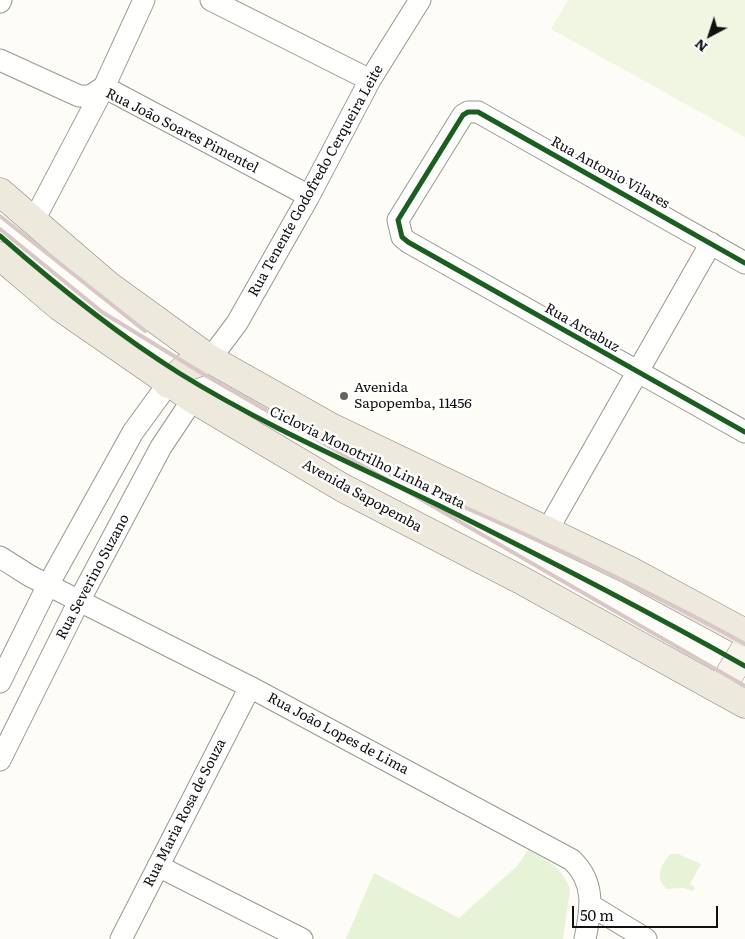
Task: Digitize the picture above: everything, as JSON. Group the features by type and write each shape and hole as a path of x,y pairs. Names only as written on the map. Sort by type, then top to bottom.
{"main road":[{"path":"0,192 108,285 210,359 329,426 629,570 745,633"},
{"name":"Avenida Sapopemba","path":"0,256 60,307 193,400 342,488 521,580 745,704"},
{"path":"168,384 186,367 210,359"},
{"path":"193,400 204,379 210,359"}],"street":[{"path":"33,222 104,88 144,0"},
{"path":"211,0 370,80"},
{"name":"Rua Tenente Godofredo Cerqueira Leite","path":"210,359 237,323 309,196 370,80 420,0"},
{"name":"Rua João Soares Pimentel","path":"0,60 79,96 90,96 104,88 309,196"},
{"name":"Rua Antonio Vilares","path":"463,115 468,112 478,112 745,263"},
{"name":"Rua Arcabuz","path":"463,115 398,220 402,237 745,432"},
{"path":"547,531 711,243"},
{"path":"0,682 48,585 133,432 168,384"},
{"name":"Rua Severino Suzano","path":"0,760 79,601 162,447 193,400"},
{"name":"Rua João Lopes de Lima","path":"0,557 48,585 250,687 572,860 582,870 588,882 592,906"},
{"path":"720,690 745,648"},
{"name":"Rua Maria Rosa de Souza","path":"121,939 250,687"},
{"path":"158,866 302,939"},
{"path":"585,939 592,906 646,939"}],"green space":[{"path":"568,0 745,0 745,137 551,29"},
{"path":"528,850 559,870 567,882 570,890 563,939 346,939 374,873 459,918 517,866"},
{"path":"671,854 678,854 701,864 690,884 695,888 693,891 684,888 667,889 663,885 660,871 664,862"}],"railway":[{"path":"0,216 145,331"},
{"path":"0,229 102,312 205,375 745,686"},
{"path":"391,475 570,555 658,598 745,644"}],"cycle path":[{"path":"745,263 478,112 468,112 463,115 398,220 402,237 408,242 745,432"},
{"name":"Ciclovia Monotrilho Linha Prata","path":"0,236 109,325 155,358 210,392 274,426 554,563 745,666"}],"place":[{"name":"Avenida Sapopemba, 11456","path":"344,396"}]}
